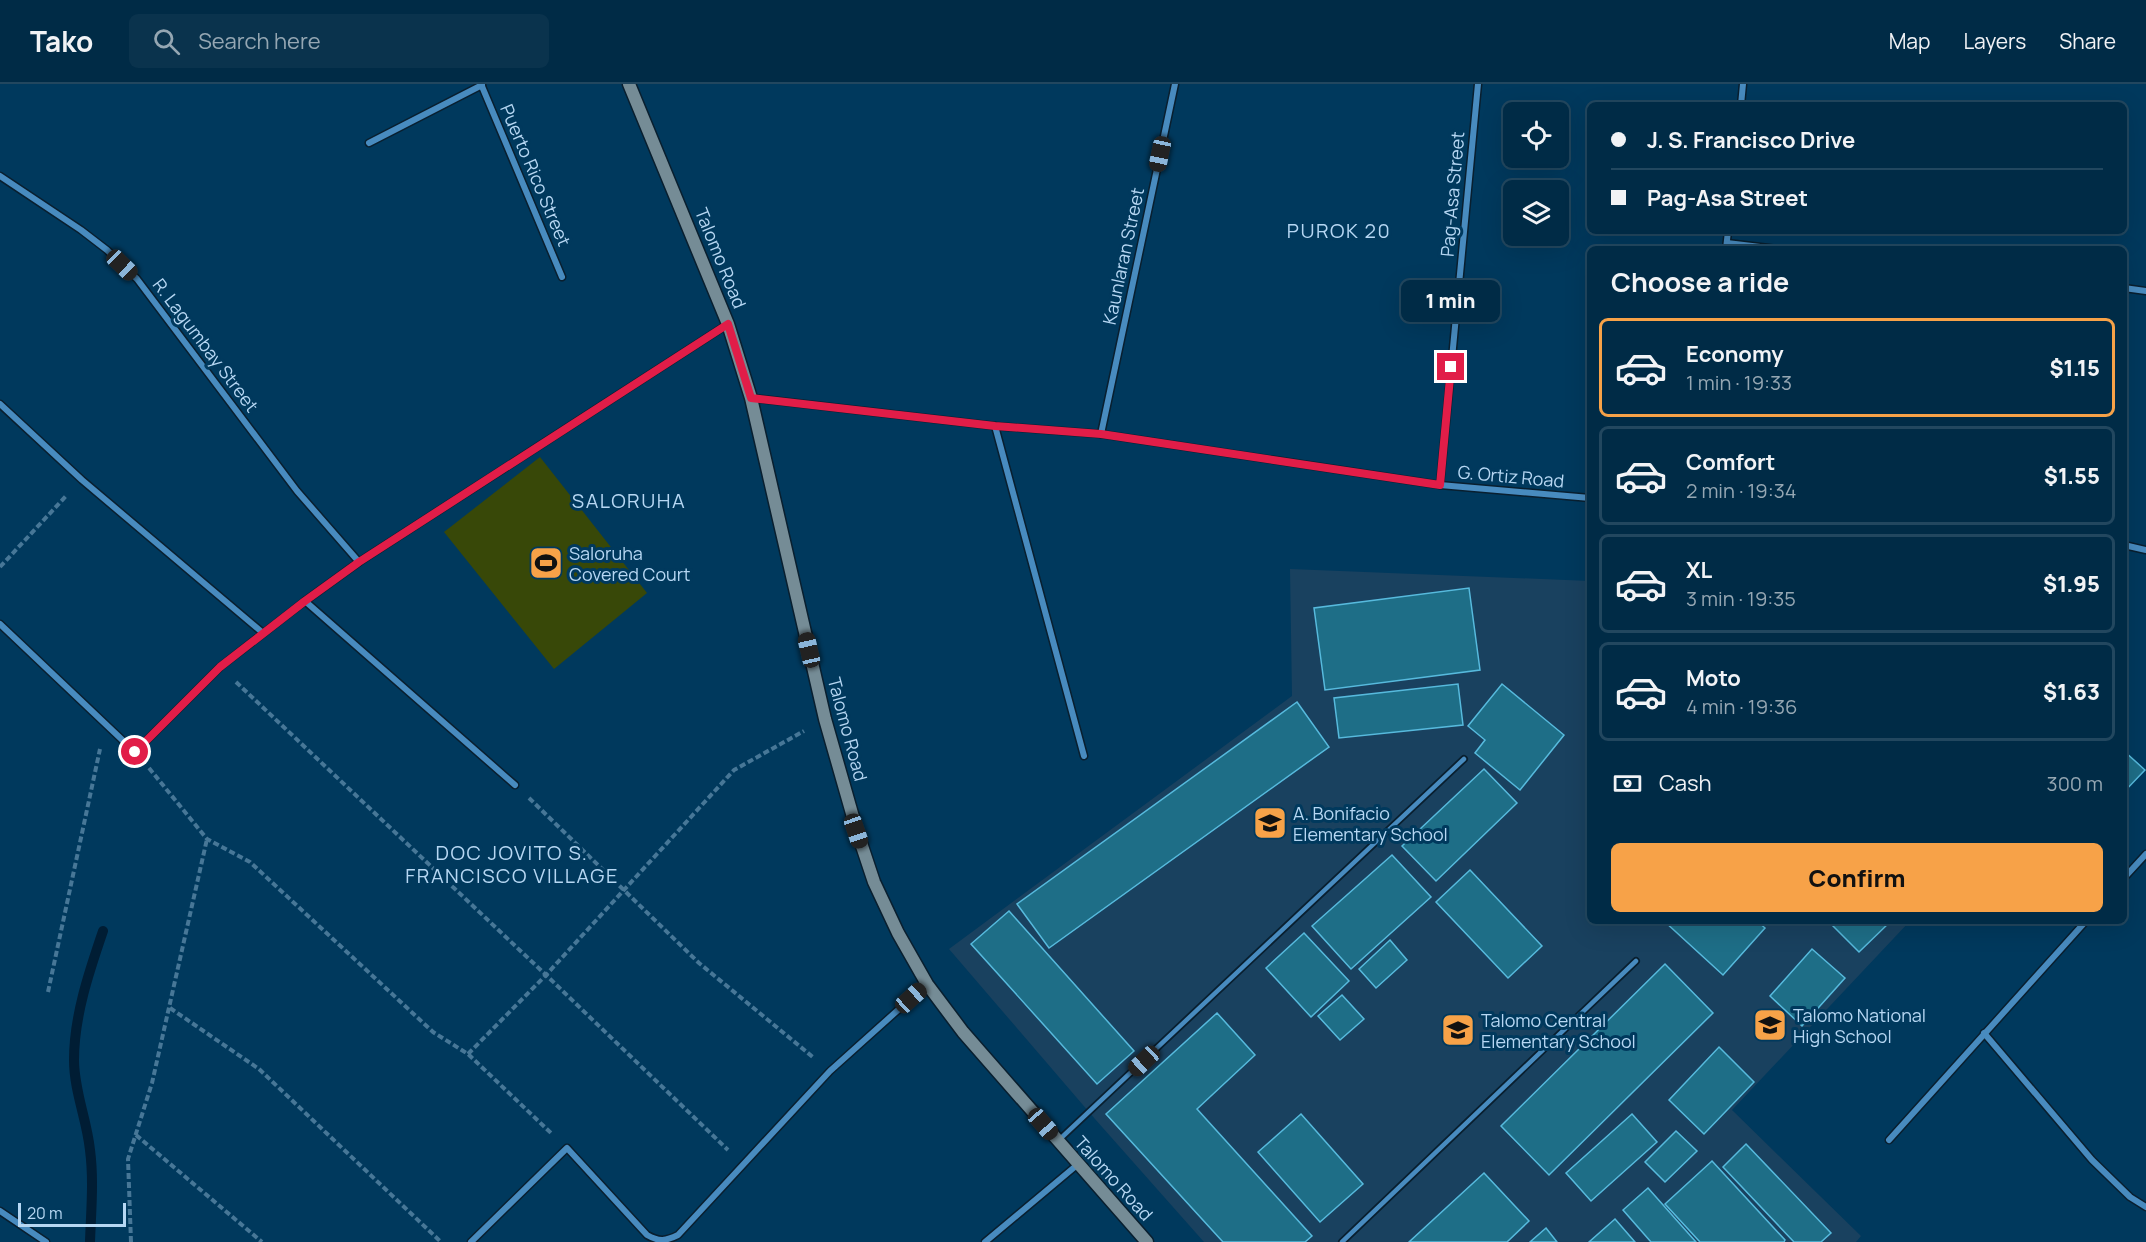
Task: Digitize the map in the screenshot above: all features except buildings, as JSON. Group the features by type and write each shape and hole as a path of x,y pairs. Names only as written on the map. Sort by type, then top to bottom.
{"street":[{"path":"369,143 482,84"},
{"name":"Puerto Rico Street","path":"482,84 562,277"},
{"name":"Talomo Road","path":"629,84 728,324 751,398 825,719 856,831 874,882 898,933 927,984 963,1032 1077,1165 1147,1242"},
{"name":"Kaunlaran Street","path":"1101,434 1175,84"},
{"name":"Pag-Asa Street","path":"1440,485 1478,84"},
{"path":"1741,102 1743,84"},
{"name":"R. Lagumbay Street","path":"0,176 81,230 107,250 137,279 297,491 359,562"},
{"path":"2127,288 2146,291"},
{"path":"0,624 135,752 220,667 359,562 728,324"},
{"name":"G. Ortiz Road","path":"751,398 995,426 1101,434 1440,485 1587,498"},
{"path":"0,404 81,480 263,633"},
{"path":"995,426 1084,756"},
{"path":"2127,546 2146,550"},
{"path":"305,601 515,785"},
{"path":"2127,875 2146,854"},
{"path":"1889,1140 2083,924"},
{"path":"471,1242 567,1148 647,1236 656,1241 667,1241 678,1235 830,1071 927,984"},
{"path":"1984,1034 2092,1160 2130,1197 2146,1207"},
{"path":"985,1242 1077,1165"},
{"path":"0,1211 46,1242"}],"lane":[{"path":"1058,1141 1464,759"},
{"path":"1342,1242 1636,961"}],"path":[{"path":"0,567 81,480"},
{"path":"220,667 744,1165"},
{"path":"468,1054 546,975 734,770 825,719"},
{"path":"48,992 105,725"},
{"path":"135,752 207,839 250,862 433,1032 468,1054 567,1148"},
{"path":"515,785 727,987 830,1071"},
{"path":"130,1242 128,1159 152,1083 207,839"},
{"path":"169,1008 259,1069 441,1242"},
{"path":"136,1135 262,1242"}],"shaded area":[{"path":"1290,569 1587,581 1587,924 1907,924 1732,1110 1861,1236 1856,1242 1204,1242 949,949 1292,696"}],"green space":[{"name":"Saloruha Covered Court","path":"540,457 647,593 554,669 444,532"}],"waterway":[{"path":"90,1242 91,1162 76,1083 74,1060 83,994 103,931"}],"place":[{"name":"Saloruha Covered Court","path":"546,563"},
{"name":"A. Bonifacio Elementary School","path":"1270,823"},
{"name":"Talomo National High School","path":"1770,1025"},
{"name":"Talomo Central Elementary School","path":"1458,1030"}],"district":[{"name":"PUROK 20","path":"1339,230"},
{"name":"SALORUHA","path":"629,500"},
{"name":"DOC JOVITO S. FRANCISCO VILLAGE","path":"512,864"}],"route":[{"path":"135,752 220,667 359,562 728,324 751,398 995,426 1101,434 1440,485 1451,367"}]}
